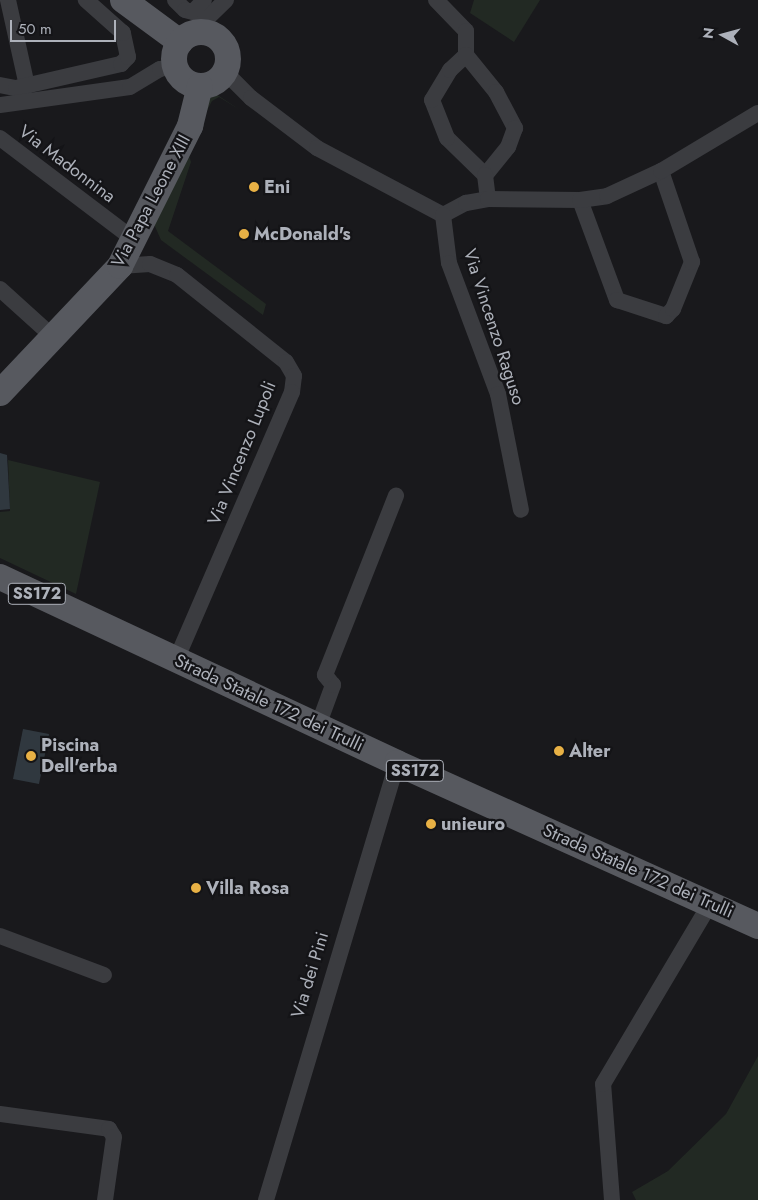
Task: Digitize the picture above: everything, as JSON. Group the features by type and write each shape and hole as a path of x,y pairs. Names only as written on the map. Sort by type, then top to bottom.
{"main road":[{"path":"123,0 183,47"},
{"path":"203,31 220,38 229,54 226,72 210,85 200,86 184,80 183,47 203,31"},
{"name":"Via Papa Leone XIII","path":"0,393 52,336 96,294 120,266 190,126 200,86"},
{"name":"Strada Statale 172 dei Trulli","path":"0,577 397,763 758,926"}],"street":[{"path":"0,1 7,0 27,86"},
{"path":"0,86 27,86 122,64 128,57 123,33 86,0"},
{"path":"175,0 185,10 193,12 204,0"},
{"path":"0,105 130,88 160,69 226,0"},
{"path":"436,0 466,31 466,55 496,92 515,128 508,147 486,175"},
{"path":"466,55 450,70 432,100 447,138 486,175 488,199"},
{"path":"226,72 251,98 317,148 443,215 466,203 488,199 580,200 607,196 660,171 758,113"},
{"name":"Via Madonnina","path":"0,138 133,239"},
{"path":"580,200 616,300 666,316 673,309 692,262 660,171"},
{"name":"Via Vincenzo Raguso","path":"443,215 449,263 498,394 521,510"},
{"name":"Via Vincenzo Lupoli","path":"120,266 150,264 176,274 286,362 294,376 292,392 176,660"},
{"path":"0,289 52,336"},
{"path":"318,726 333,685 325,675 396,496"},
{"name":"Via dei Pini","path":"266,1200 397,763"},
{"path":"612,1200 603,1084 710,904"},
{"path":"0,936 104,975"},
{"path":"0,1114 110,1129 114,1137 105,1200"}],"shaded area":[{"path":"474,0 540,0 514,42 470,13"},
{"path":"216,94 240,110 219,97 212,101 187,149 191,162 168,231 266,304 263,315 161,240 153,222 209,99"},
{"path":"0,453 7,455 10,509 0,510"},
{"path":"8,460 100,482 76,594 0,558 0,512 10,511"},
{"name":"Piscina Dell'erba","path":"23,729 49,734 39,784 13,779"},
{"path":"758,1056 758,1200 636,1200 632,1192 668,1171 726,1114"}],"place":[{"name":"Eni","path":"254,187"},
{"name":"McDonald's","path":"244,234"},
{"name":"Alter","path":"559,751"},
{"name":"Piscina Dell'erba","path":"31,756"},
{"name":"unieuro","path":"431,824"},
{"name":"Villa Rosa","path":"196,888"}]}
